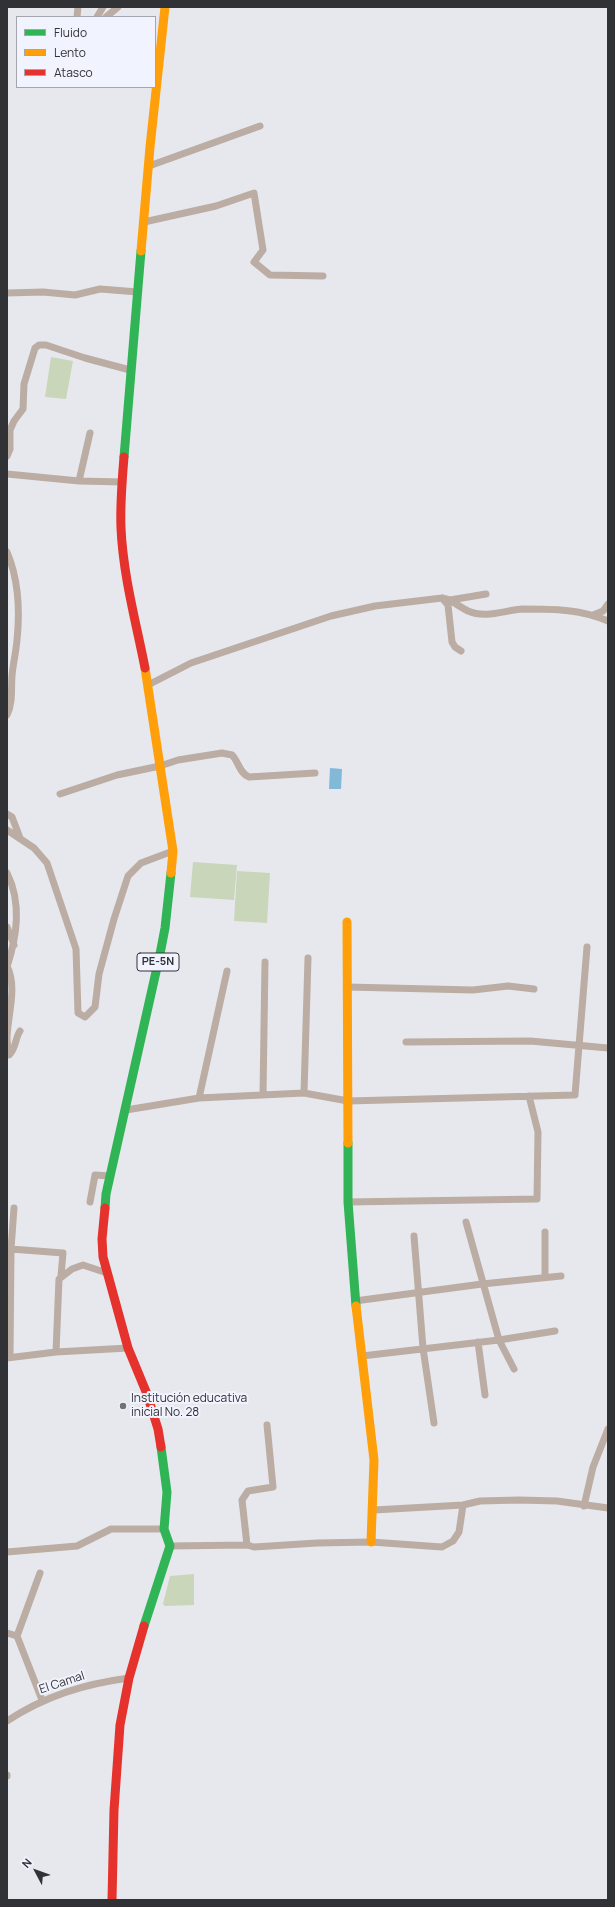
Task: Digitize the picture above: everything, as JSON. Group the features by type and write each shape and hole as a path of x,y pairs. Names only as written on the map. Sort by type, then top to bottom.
{"main road":[{"name":"PE-5N","path":"165,7 130,370 121,493 121,529 126,569 148,685 173,851 165,928 126,1110 110,1176 103,1216 102,1238 103,1257 128,1348 147,1394 158,1429 167,1492 164,1529 170,1546"},
{"path":"347,922 348,1202 356,1301 374,1460 374,1510 372,1542"},
{"path":"112,1900 114,1810 120,1725 129,1678 150,1603 170,1546"}],"street":[{"path":"98,16 103,7"},
{"path":"107,16 118,7"},
{"path":"149,166 260,126"},
{"path":"144,222 216,206 254,193 263,250 254,262 270,275 323,276"},
{"path":"7,294 43,292 75,295 100,289 138,292"},
{"path":"7,456 10,449 10,430 14,421 23,409 24,384 35,348 39,345 46,345 85,358 130,370"},
{"path":"79,481 90,433"},
{"path":"7,474 79,481 123,482"},
{"path":"7,552 13,566 18,605 18,638 12,675 12,699 7,715"},
{"path":"148,685 192,663 330,616 375,606 486,594"},
{"path":"446,599 469,612 480,614 521,609 572,610 593,615 608,621"},
{"path":"446,599 452,642 455,647 461,651"},
{"path":"593,615 603,611 608,604"},
{"path":"60,794 117,775 160,766 178,760 226,753 234,756 242,773 249,777 315,773"},
{"path":"7,814 12,817 20,838"},
{"path":"7,830 34,848 47,862 76,949 78,1013 85,1018 95,1007 99,974 114,919 128,876 141,863 173,851"},
{"path":"7,873 12,884 17,916 14,945 7,967 11,974 12,988 7,1031 9,1055 12,1052 20,1031"},
{"path":"7,927 14,945"},
{"path":"126,1110 199,1098 304,1093 348,1101 575,1095 587,946"},
{"path":"304,1093 308,958"},
{"path":"262,1095 264,962"},
{"path":"199,1098 227,971"},
{"path":"347,987 473,990 508,986 534,989"},
{"path":"406,1042 530,1041 579,1044 608,1048"},
{"path":"348,1202 537,1200 538,1132 529,1096"},
{"path":"90,1202 95,1175 110,1176"},
{"path":"14,1208 11,1248 8,1357 56,1352 128,1348"},
{"path":"466,1222 482,1284 499,1340 514,1369"},
{"path":"545,1232 545,1277"},
{"path":"414,1236 423,1348 434,1423"},
{"path":"11,1248 63,1252 61,1276 58,1282 56,1352"},
{"path":"61,1276 83,1265 107,1273"},
{"path":"356,1301 482,1284 561,1276"},
{"path":"362,1356 499,1340 555,1331"},
{"path":"478,1342 485,1395"},
{"path":"247,1545 242,1500 248,1491 273,1487 268,1426"},
{"path":"584,1506 593,1467 608,1429"},
{"path":"374,1510 463,1505 480,1501 519,1500 557,1501 584,1506 608,1508"},
{"path":"170,1546 247,1545 254,1547 317,1543 372,1542 442,1547 453,1541 459,1532 463,1505"},
{"path":"7,1552 77,1546 111,1529 164,1529"},
{"path":"40,1573 17,1636 42,1700"},
{"path":"7,1633 17,1636"},
{"name":"El Camal","path":"7,1720 42,1700 100,1682 129,1678"}],"green space":[{"path":"51,357 73,361 66,399 45,397"},
{"path":"193,862 237,865 234,900 190,897"},
{"path":"237,871 270,873 267,923 234,921"},
{"path":"194,1574 194,1605 165,1606 163,1604 170,1576"}],"water":[{"path":"330,768 342,769 341,789 329,789"}],"traffic: fast":[{"path":"124,457 141,251"},
{"path":"105,1208 106,1194 160,954 165,928 171,873"},
{"path":"348,1143 348,1202 356,1306"},
{"path":"144,1626 170,1546 164,1529 167,1492 161,1447"}],"traffic: slow":[{"path":"141,251 150,147 165,7"},
{"path":"145,668 173,851 171,873"},
{"path":"347,922 348,1143"},
{"path":"356,1306 374,1460 371,1542"}],"traffic: jam":[{"path":"124,457 121,510 122,546 130,598 145,668"},
{"path":"105,1208 102,1239 103,1257 128,1348 147,1394 158,1429 161,1447"},
{"path":"112,1900 114,1810 120,1725 129,1678 144,1626"}],"place":[{"name":"Institución educativa inicial No. 28","path":"123,1406"}]}
